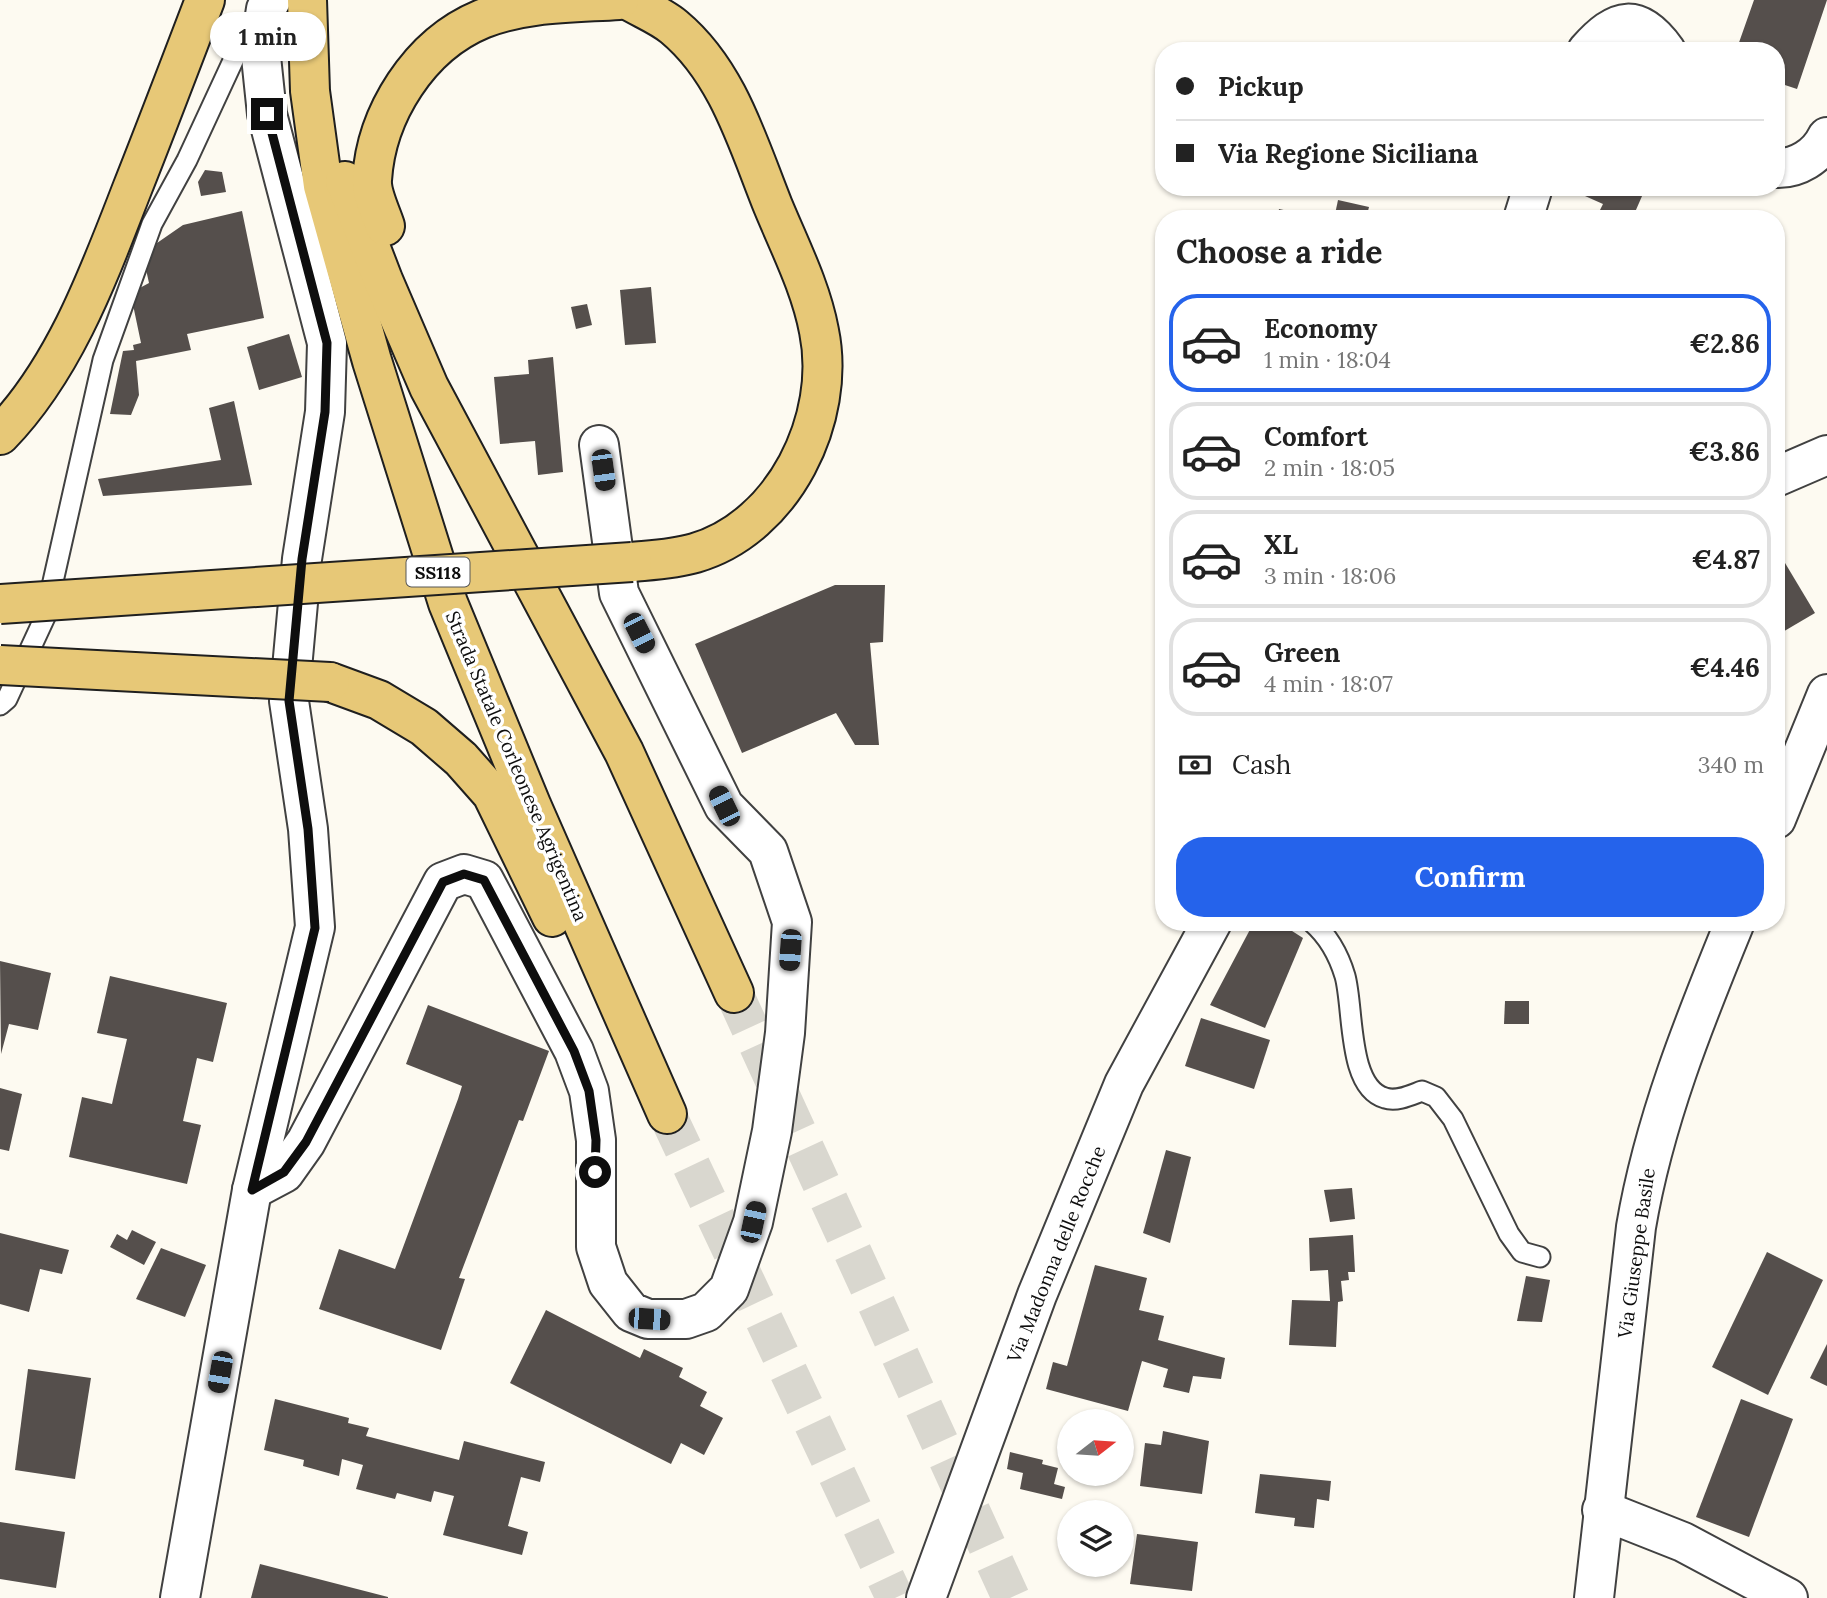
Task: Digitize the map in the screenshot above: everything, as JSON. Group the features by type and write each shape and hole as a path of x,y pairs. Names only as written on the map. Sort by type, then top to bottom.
{"main road":[{"path":"0,435 53,365 96,283 205,0"},
{"name":"Strada Statale Corleonese Agrigentina","path":"307,0 346,186 429,387 624,752 734,993"},
{"name":"Strada Statale Corleonese Agrigentina","path":"307,0 310,91 323,186 372,362 448,603 532,807 667,1114"},
{"path":"429,387 407,296 372,183 380,139 395,99 417,68 447,38 481,19 528,6 619,0"},
{"path":"0,604 632,562 696,552 727,537 752,520 783,488 801,460 813,430 822,364 820,332 808,292 732,103 706,62 673,27 628,0"},
{"path":"0,664 330,682 379,700 424,727 461,759 492,794 565,944 633,1040"}],"street":[{"path":"180,1598 252,1190 315,928 308,829 289,701 302,559 325,412 327,343 267,114 260,47 269,4"},
{"path":"1595,42 1605,31 1633,11 1642,25 1659,42"},
{"path":"1785,166 1798,164 1813,156 1827,137"},
{"path":"252,1190 284,1172 306,1142 443,882 464,874 474,875 484,880 511,928 574,1051 589,1091 596,1140 596,1247 608,1283 631,1312 649,1319 667,1321 686,1320 706,1312 729,1289 753,1222 772,1131 785,1033 792,922 768,851 724,806 619,593 599,445"},
{"path":"1785,473 1827,455"},
{"path":"1785,798 1827,694"},
{"name":"Via Madonna delle Rocche","path":"926,1598 1037,1295 1125,1084 1207,931"},
{"name":"Via Giuseppe Basile","path":"1594,1598 1602,1510 1644,1178 1684,1046 1731,931"},
{"path":"1602,1510 1683,1542 1788,1598"}],"lane":[{"path":"0,705 7,699 45,617 103,360 152,224 187,160 238,50 269,4"},
{"path":"1319,931 1335,950 1346,978 1358,1062 1366,1084 1384,1098 1404,1098 1422,1091 1437,1097 1453,1119 1509,1234 1522,1252 1540,1257"}],"building":[{"path":"1754,0 1827,0 1797,89 1785,85 1785,42 1739,42"},
{"path":"205,170 222,172 226,192 201,196 198,182"},
{"path":"1585,196 1642,196 1636,210 1600,210 1603,204"},
{"path":"1338,200 1369,207 1368,210 1336,210"},
{"path":"242,211 264,318 187,334 191,350 136,361 139,395 131,415 110,414 123,351 134,350 133,345 141,343 132,300 136,290 149,283 145,265 157,243 183,225"},
{"path":"651,287 656,343 625,345 620,290"},
{"path":"587,304 592,325 576,329 571,307"},
{"path":"289,334 302,377 259,390 247,347"},
{"path":"553,357 563,472 538,475 535,441 500,444 494,377 529,374 528,360"},
{"path":"234,401 252,485 103,496 98,479 221,460 209,408"},
{"path":"1785,563 1815,613 1785,631"},
{"path":"835,585 885,585 883,642 870,643 879,745 855,745 836,713 742,753 695,644"},
{"path":"1249,931 1292,931 1303,938 1265,1028 1210,1005"},
{"path":"0,961 51,973 38,1030 9,1024 1,1054"},
{"path":"110,976 227,1003 213,1062 197,1058 183,1121 201,1125 187,1184 69,1157 82,1097 112,1104 127,1039 97,1033"},
{"path":"1505,1001 1529,1001 1529,1024 1504,1024"},
{"path":"428,1005 549,1051 523,1121 519,1120 459,1278 465,1279 441,1350 319,1309 339,1249 395,1269 458,1099 462,1086 406,1064"},
{"path":"1201,1018 1270,1040 1254,1089 1185,1066"},
{"path":"0,1088 22,1094 9,1151 0,1149"},
{"path":"1166,1150 1191,1157 1170,1243 1143,1233"},
{"path":"1352,1188 1355,1219 1330,1222 1324,1190"},
{"path":"132,1230 156,1242 144,1265 110,1247 117,1234 127,1240"},
{"path":"0,1233 69,1250 62,1274 40,1269 29,1312 0,1304"},
{"path":"1353,1235 1355,1272 1348,1272 1349,1280 1341,1281 1343,1301 1338,1302 1336,1347 1289,1345 1292,1300 1330,1301 1328,1270 1310,1271 1309,1238"},
{"path":"161,1248 206,1265 185,1317 136,1299"},
{"path":"1767,1252 1823,1280 1768,1395 1712,1367"},
{"path":"1095,1265 1147,1278 1139,1310 1164,1316 1158,1340 1225,1358 1221,1379 1193,1376 1189,1393 1163,1387 1168,1369 1142,1361 1129,1409 1046,1389 1053,1362 1067,1366"},
{"path":"1526,1276 1550,1280 1542,1322 1517,1321"},
{"path":"546,1310 640,1358 644,1349 683,1368 679,1377 707,1392 700,1406 723,1418 704,1455 681,1443 671,1464 510,1383"},
{"path":"1827,1344 1827,1386 1810,1378"},
{"path":"28,1369 91,1378 75,1479 15,1470"},
{"path":"275,1399 349,1418 348,1423 369,1428 366,1436 459,1460 464,1441 545,1462 540,1482 521,1477 508,1526 528,1532 522,1555 443,1535 454,1496 434,1491 431,1502 397,1493 395,1499 356,1489 363,1465 342,1459 339,1476 303,1466 304,1460 264,1450"},
{"path":"1741,1399 1793,1419 1749,1537 1696,1517"},
{"path":"1163,1431 1209,1441 1202,1494 1140,1486 1145,1443 1161,1445"},
{"path":"1010,1452 1043,1460 1042,1464 1057,1468 1054,1484 1065,1487 1062,1499 1020,1489 1023,1473 1007,1469"},
{"path":"1260,1474 1331,1481 1329,1501 1317,1499 1314,1528 1294,1526 1295,1518 1255,1513"},
{"path":"0,1522 65,1532 56,1588 0,1579"},
{"path":"1137,1534 1198,1542 1192,1591 1130,1584 1131,1577 1134,1577"},
{"path":"260,1564 388,1597 388,1598 251,1598"}],"tunnel":[{"path":"734,993 1011,1598"},
{"path":"667,1114 895,1598"}],"route":[{"path":"267,114 327,343 325,412 302,559 289,701 308,829 315,928 252,1190 284,1172 306,1142 443,882 464,874 484,880 574,1051 589,1091 596,1140 595,1172"}]}
